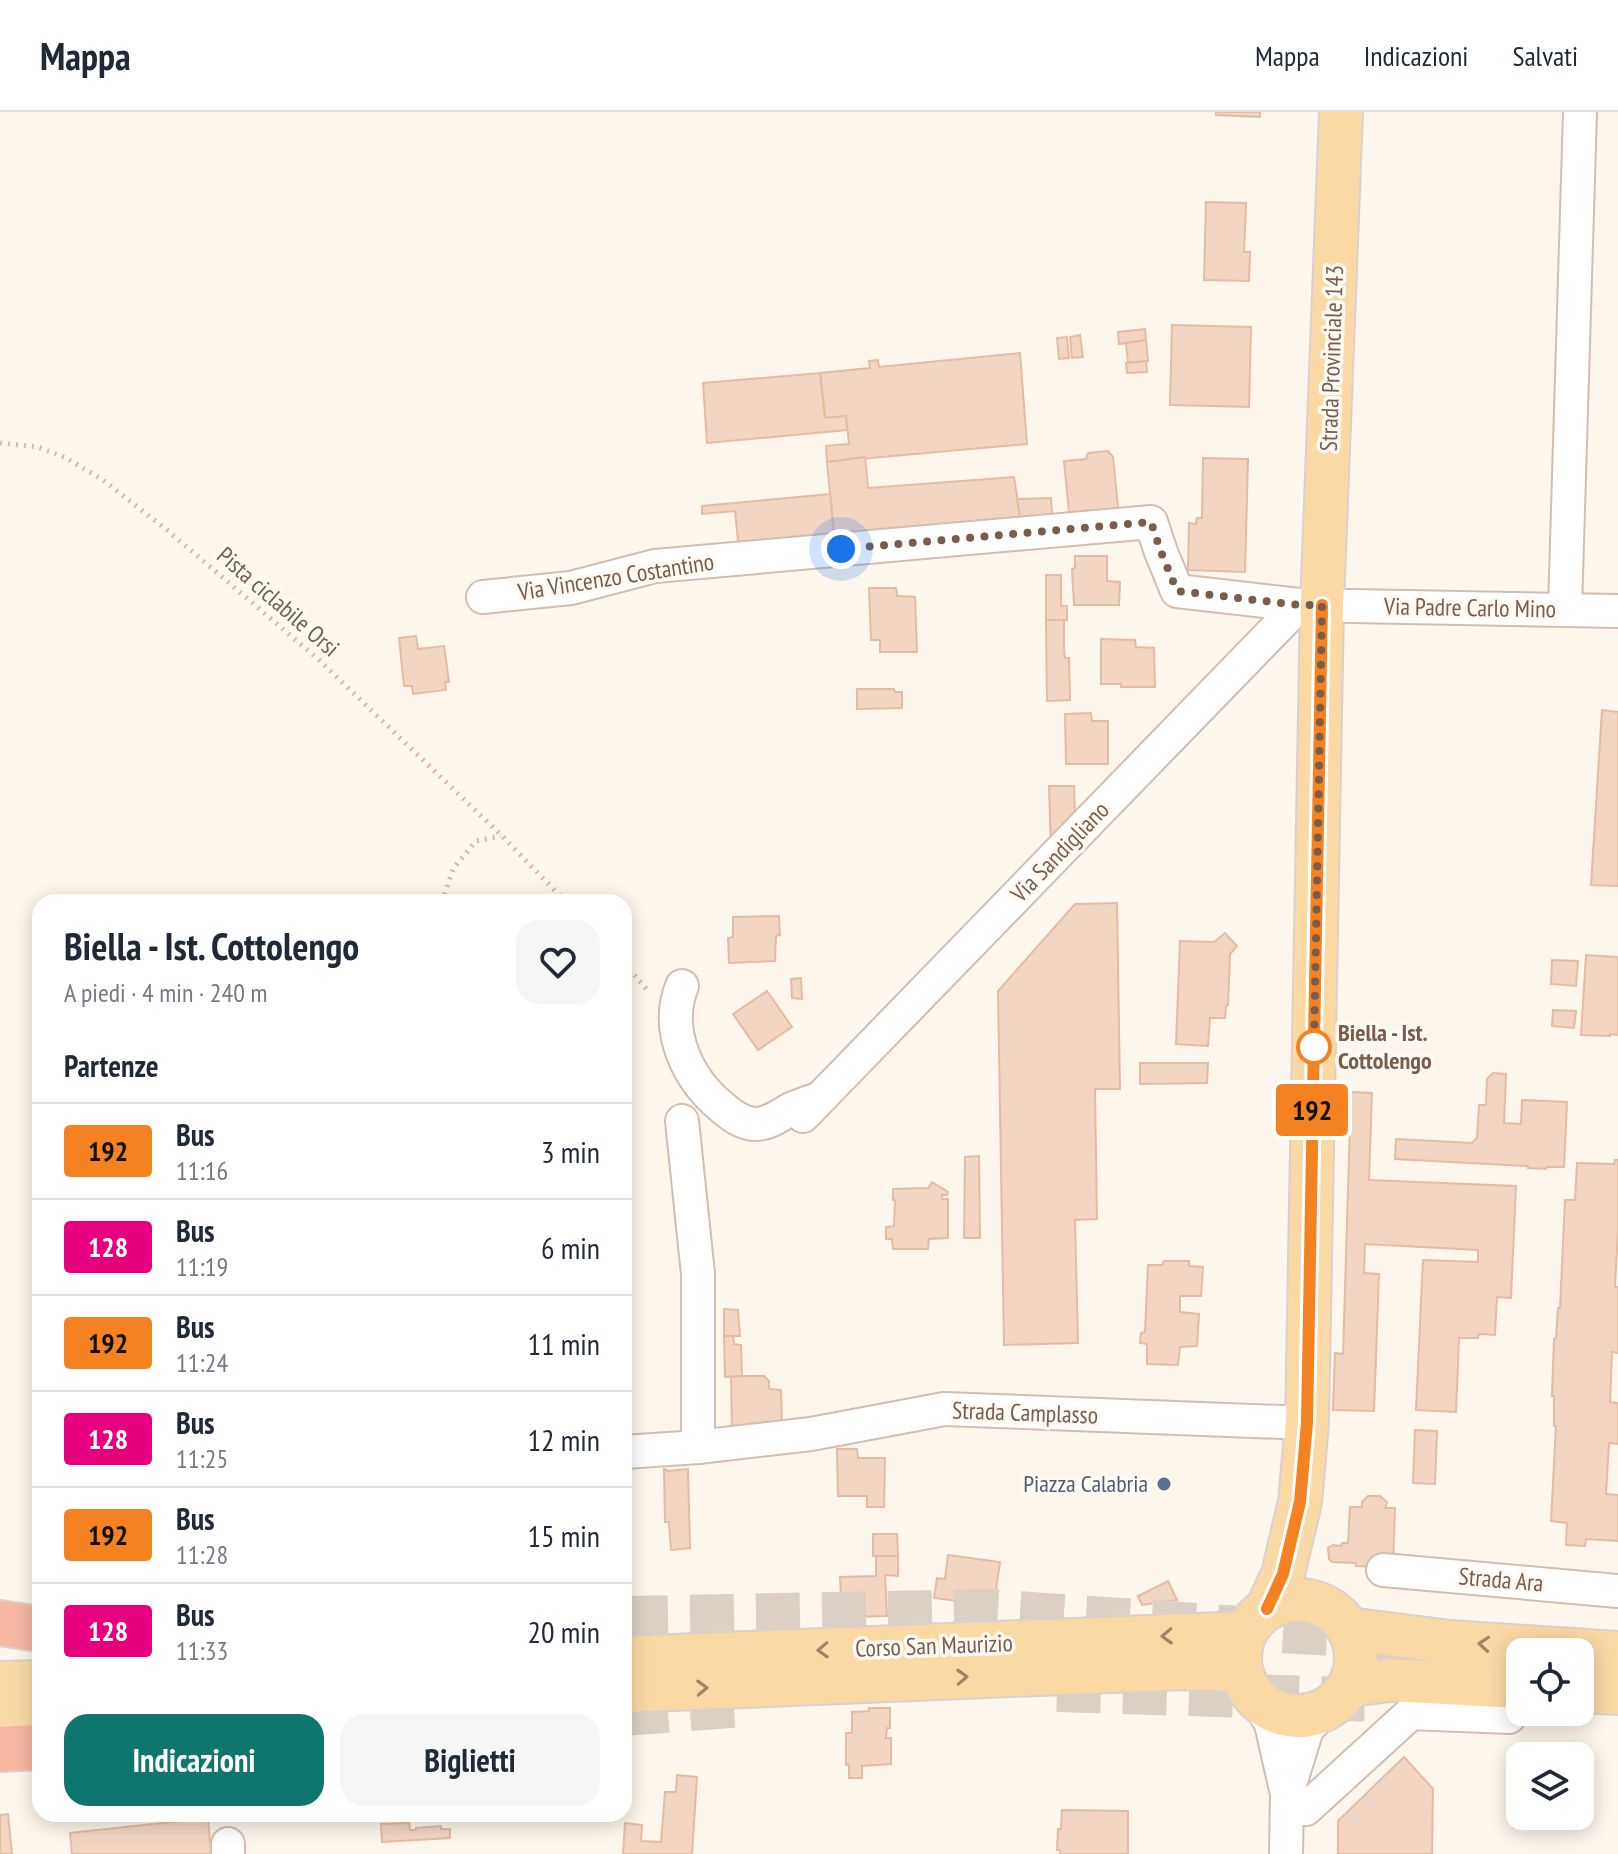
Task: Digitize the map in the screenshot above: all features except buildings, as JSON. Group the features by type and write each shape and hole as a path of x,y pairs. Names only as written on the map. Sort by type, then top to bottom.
{"highway":[{"path":"0,1749 32,1747"}],"main road":[{"name":"Strada Provinciale 143","path":"1300,1502 1307,1423 1310,605 1341,112"},
{"path":"1300,1502 1313,1574 1354,1642 1355,1671 1338,1698"},
{"path":"1300,1502 1283,1574 1252,1653 1273,1711 1290,1716 1308,1716 1338,1698 1390,1680 1506,1686"},
{"path":"1252,1653 1282,1602 1298,1600 1314,1602 1338,1619 1450,1642 1614,1649"},
{"name":"Corso San Maurizio","path":"632,1658 1252,1653"},
{"name":"Corso San Maurizio","path":"632,1691 1185,1668 1252,1653"},
{"path":"0,1683 32,1682"},
{"path":"1594,1692 1618,1693"},
{"path":"0,1717 32,1715"}],"street":[{"path":"1565,609 1580,112"},
{"name":"Via Vincenzo Costantino","path":"483,597 571,588 655,566 1151,522 1177,591 1310,605"},
{"name":"Via Padre Carlo Mino","path":"1310,605 1618,611"},
{"name":"Via Sandigliano","path":"682,986 676,1008 676,1024 684,1058 691,1074 716,1103 731,1115 753,1125 763,1124 794,1108 812,1107 1310,605"},
{"path":"682,1121 698,1274 698,1447"},
{"name":"Strada Camplasso","path":"632,1451 811,1434 944,1409 1307,1423"},
{"name":"Strada Ara","path":"1383,1570 1618,1591"},
{"path":"1252,1653 1287,1801 1286,1854"},
{"path":"1287,1801 1307,1729 1338,1698"},
{"path":"1287,1801 1306,1809 1411,1713 1506,1717"}],"path":[{"name":"Pista ciclabile Orsi","path":"0,443 38,447 66,458 103,480 167,530 318,659 558,894"},
{"path":"445,894 453,869 476,841 502,836"}],"tunnel":[{"path":"632,1618 988,1611 1388,1638"},
{"path":"1057,1690 1377,1700"},
{"path":"632,1713 745,1705"}],"bus line":[{"name":"192","path":"1267,1609 1283,1574 1300,1502 1307,1423 1322,605"}],"place":[{"name":"Biella - Ist. Cottolengo","path":"1314,1047"},
{"name":"Piazza Calabria","path":"1164,1484"}],"route":[{"path":"841,549 1151,522 1177,591 1322,605 1314,1047"}]}
